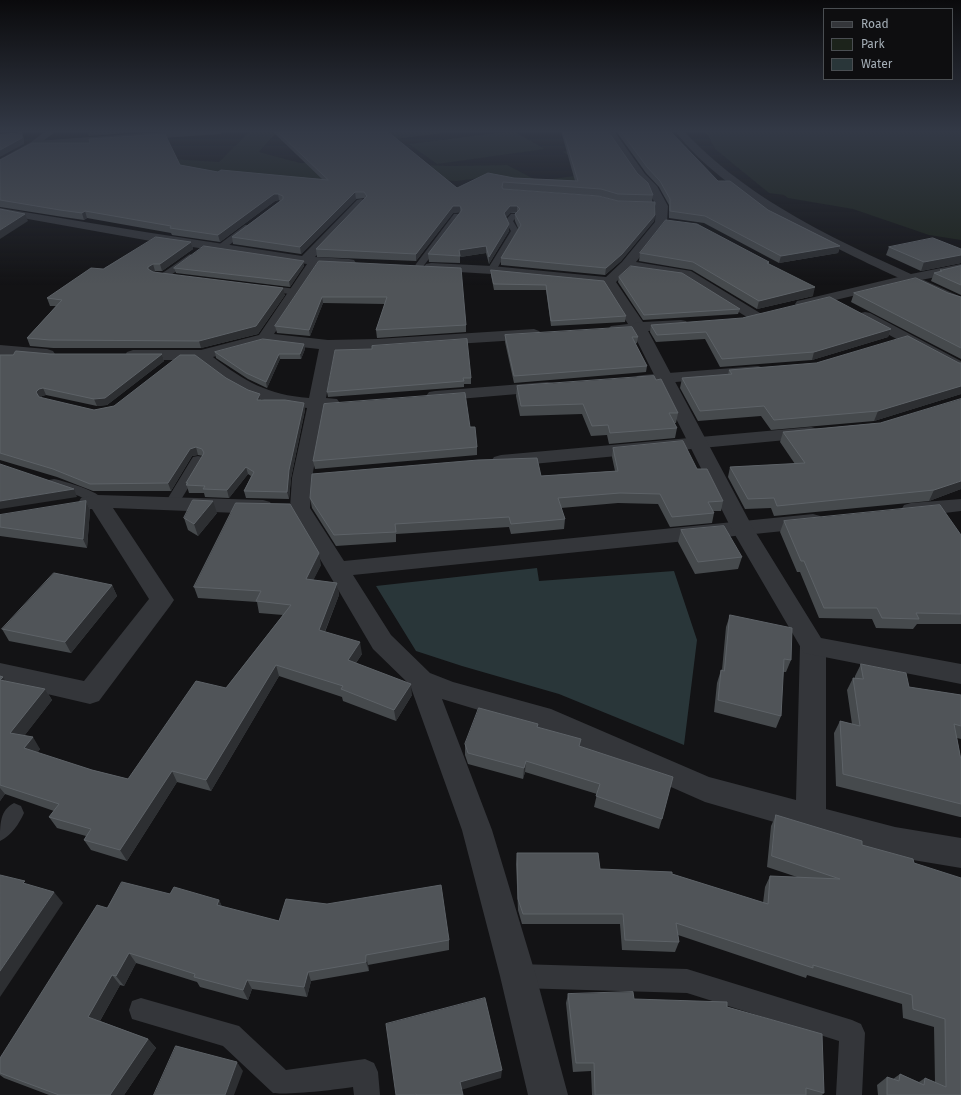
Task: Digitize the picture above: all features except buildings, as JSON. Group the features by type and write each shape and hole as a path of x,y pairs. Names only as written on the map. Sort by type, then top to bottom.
{"street":[{"path":"404,265 492,270 609,282 627,265 661,222 653,188 647,182"},
{"path":"736,182 780,211 961,302"},
{"path":"264,338 296,292 310,261 361,202"},
{"path":"0,211 205,246 310,261 360,263"},
{"path":"661,222 676,224"},
{"path":"627,265 686,274 755,316"},
{"path":"792,306 911,278 961,268"},
{"path":"609,282 638,327 742,528 813,646 811,819"},
{"path":"816,290 961,368"},
{"path":"733,320 770,312"},
{"path":"598,330 697,323"},
{"path":"121,355 201,356 264,338 328,345 377,344 551,333"},
{"path":"885,345 906,338"},
{"path":"300,508 310,478 316,404 328,345"},
{"path":"0,350 60,354"},
{"path":"201,356 234,380 255,392 280,400 316,404 348,402"},
{"path":"625,382 774,369"},
{"path":"419,397 561,386"},
{"path":"484,462 830,431"},
{"path":"69,506 98,501 300,508"},
{"path":"0,673 90,693 162,600 98,501"},
{"path":"891,512 961,505"},
{"path":"300,508 382,642 421,680 449,692 541,717 705,789 895,842 961,853"},
{"path":"338,569 836,518"},
{"path":"813,646 961,674"},
{"path":"421,680 477,830 518,976 548,1095"}],"lane":[{"path":"419,266 457,216"},
{"path":"492,270 515,231 509,221 514,216"},
{"path":"220,248 256,221"},
{"path":"180,278 160,276 205,246"},
{"path":"258,287 296,292"},
{"path":"168,365 181,355"},
{"path":"172,503 198,460"},
{"path":"42,479 84,493 98,501"},
{"path":"0,831 14,814"},
{"path":"518,976 687,981 852,1033 849,1095"},
{"path":"141,1010 230,1035 282,1084 365,1072 367,1095"}],"green space":[{"path":"274,182 370,182 361,185 348,186"},
{"path":"518,182 568,182 540,186"},
{"path":"756,182 961,182 961,240 929,235 853,209 788,198 784,195 769,193"}],"water":[{"path":"537,568 539,581 674,571 697,640 684,745 559,694 416,651 376,586"}]}
